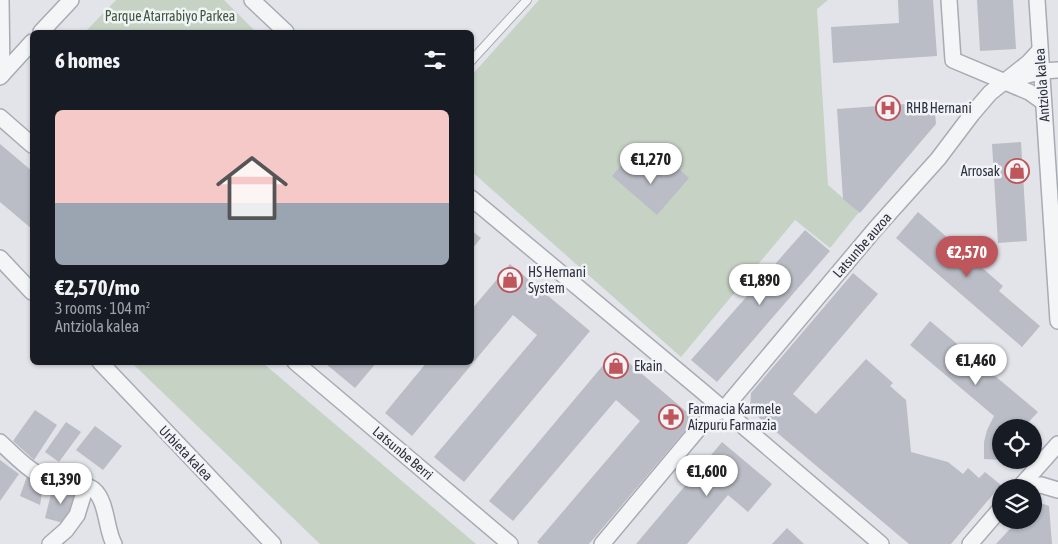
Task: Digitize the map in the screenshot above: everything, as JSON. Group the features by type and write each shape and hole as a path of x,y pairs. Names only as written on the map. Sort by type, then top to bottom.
{"street":[{"path":"1,76 2,0"},
{"path":"43,30 71,0"},
{"path":"252,0 284,30"},
{"path":"949,0 953,60 1029,92 1043,102"},
{"name":"Antziola kalea","path":"1037,0 1058,320"},
{"path":"1,76 30,44"},
{"name":"Latsunbe auzoa","path":"723,410 876,228 938,159 990,93 1028,63 1040,50"},
{"path":"1004,82 1042,71 1058,70"},
{"path":"0,117 30,143"},
{"path":"474,201 881,544"},
{"path":"0,258 30,290"},
{"name":"Urbieta kalea","path":"103,365 273,544"},
{"name":"Latsunbe Berri","path":"299,365 510,544"},
{"path":"602,544 700,427 714,414 723,410"},
{"path":"0,442 26,466 49,480 86,486 95,491 101,502 114,544"},
{"path":"1028,479 1053,456 1058,444"},
{"path":"1042,485 1058,490"},
{"path":"50,544 66,530 77,515 86,486"},
{"path":"970,544 992,518"}],"lane":[{"path":"474,58 527,0"}],"green space":[{"name":"Parque Atarrabiyo Parkea","path":"116,0 224,0 254,30 87,30"},
{"path":"539,0 828,0 817,9 828,185 859,212 830,248 795,220 681,357 474,174 474,73"},
{"path":"134,365 265,365 476,544 320,544"}],"building":[{"path":"898,0 933,0 937,56 833,63 831,27 899,23"},
{"path":"977,0 1013,0 1016,49 980,51"},
{"path":"934,102 936,124 860,213 843,199 837,109"},
{"path":"1021,142 1027,241 998,243 992,144"},
{"path":"0,144 30,169 30,227 0,202"},
{"path":"646,161 664,177 674,165 689,178 657,215 612,176 623,163 635,173"},
{"path":"918,212 1003,286 999,291 1040,326 1022,347 896,238"},
{"path":"805,230 830,251 717,382 691,360"},
{"path":"474,232 481,238 474,246"},
{"path":"510,264 590,331 464,482 434,457 537,335 513,315 474,362 474,306"},
{"path":"853,273 878,294 793,394 816,414 866,359 893,383 890,386 906,400 911,452 948,462 963,474 968,468 979,478 985,472 994,479 992,479 992,496 951,544 909,544 750,410 751,393"},
{"path":"930,321 1038,412 1031,419 992,419 994,416 910,345"},
{"path":"615,351 695,419 589,544 539,544 537,542 640,421 616,400 513,521 489,501"},
{"path":"327,365 374,365 355,388"},
{"path":"425,365 471,365 412,436 385,413"},
{"path":"35,410 57,425 34,460 13,441"},
{"path":"992,420 992,459 984,459 984,442"},
{"path":"66,422 81,432 59,462 45,452"},
{"path":"95,426 122,446 103,470 76,450"},
{"path":"722,442 772,484 748,512 728,495 687,544 636,544"},
{"path":"0,460 19,474 0,501"},
{"path":"27,476 44,481 40,505 20,496"},
{"path":"53,486 78,492 67,524 45,518"},
{"path":"1042,504 1049,506 1052,544 996,544 1010,529 1042,529"},
{"path":"787,528 804,544 772,544"}],"place":[{"name":"RHB Hernani","path":"888,108"},
{"name":"Arrosak","path":"1017,171"},
{"name":"HS Hernani System","path":"510,280"},
{"name":"Ekain","path":"616,366"},
{"name":"Farmacia Karmele Aizpuru Farmazia","path":"671,417"}]}
